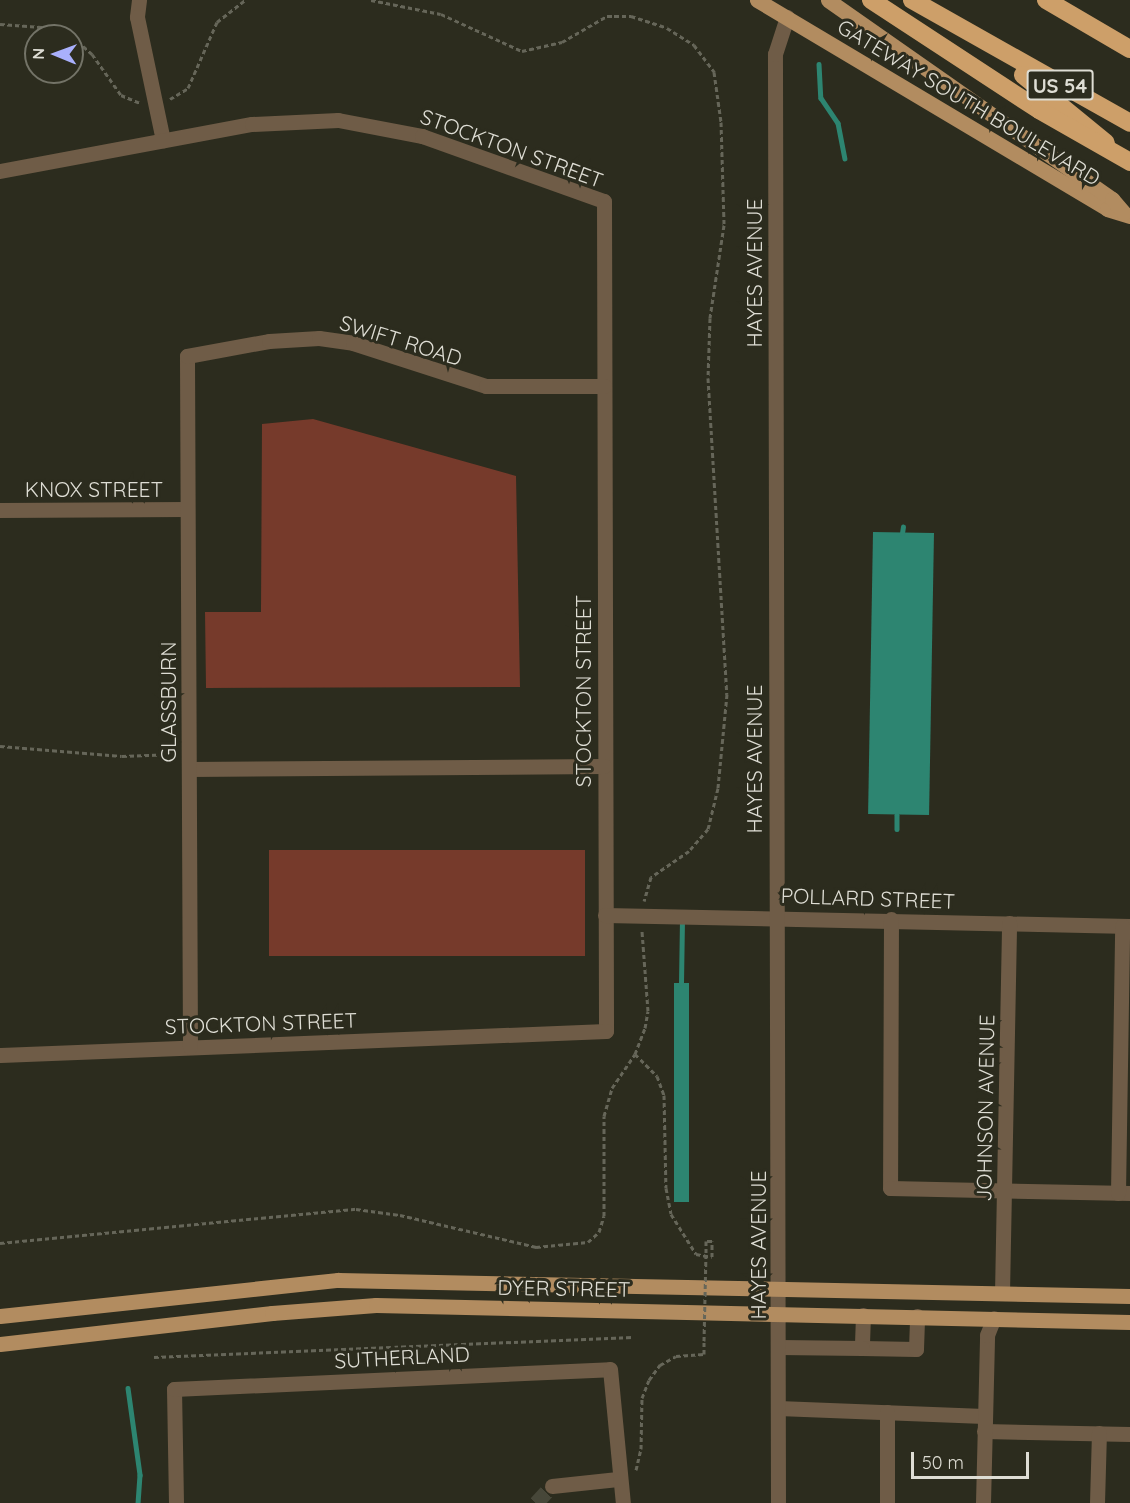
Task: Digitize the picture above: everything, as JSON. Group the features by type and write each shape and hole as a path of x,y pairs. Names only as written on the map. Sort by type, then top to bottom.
{"highway":[{"path":"872,0 1039,110 1130,162"},
{"name":"US 54","path":"912,0 990,47 1130,123"},
{"path":"1046,0 1130,49"},
{"path":"990,47 1130,162"}],"main road":[{"name":"GATEWAY SOUTH BOULEVARD","path":"757,0 1107,209 1127,214"},
{"path":"828,0 1112,199 1127,214"},
{"name":"DYER STREET","path":"0,1316 338,1280 779,1287 1130,1296"},
{"name":"DYER STREET","path":"0,1344 364,1306 779,1312 1130,1323"},
{"path":"1089,1321 1130,1312"}],"street":[{"path":"125,0 137,17"},
{"path":"139,0 137,17 163,140"},
{"name":"HAYES AVENUE","path":"778,1503 775,54 787,17"},
{"name":"STOCKTON STREET","path":"0,171 270,122 358,123 422,136 604,201 606,1031 0,1055"},
{"name":"SWIFT ROAD","path":"187,356 269,341 320,338 353,344 486,386 604,386"},
{"name":"GLASSBURN","path":"187,356 190,1047"},
{"name":"KNOX STREET","path":"0,510 187,509"},
{"path":"189,769 604,766"},
{"name":"POLLARD STREET","path":"605,915 776,916 1126,926"},
{"path":"891,920 890,1188 1004,1191 1124,1193 1126,926"},
{"name":"JOHNSON AVENUE","path":"1002,1293 1010,923"},
{"path":"862,1348 863,1315"},
{"path":"779,1347 916,1349 917,1316"},
{"path":"983,1503 987,1335 994,1318"},
{"name":"SUTHERLAND","path":"176,1503 174,1389 610,1368 626,1479 623,1503"},
{"path":"778,1408 887,1412 984,1423 1130,1434"},
{"path":"887,1412 887,1503"},
{"path":"1097,1503 1099,1433"},
{"path":"552,1486 626,1479"}],"path":[{"path":"0,1243 356,1209 400,1215 536,1247 582,1245 592,1239 603,1224 604,1116 612,1088 635,1054 648,1011 641,915 651,877 689,851 708,830 718,788 727,694 708,378 710,318 724,225 721,122 714,72 694,45 667,28 631,16 607,16 562,42 522,51 441,14 371,0"},
{"path":"0,24 24,26"},
{"path":"0,746 122,756 189,753"},
{"path":"626,1479 641,1449 642,1398 650,1380 660,1365 676,1356 704,1354 706,1241 712,1241 712,1257 696,1254 671,1214 666,1188 664,1095 657,1076 635,1054"},
{"path":"154,1357 633,1337"}],"shaded area":[{"path":"313,419 516,476 520,687 206,688 205,612 261,612 262,424"},
{"path":"269,850 585,850 585,956 269,956"}],"water":[{"path":"873,532 934,533 929,815 868,814"},
{"path":"674,983 689,983 689,1202 674,1202"}],"waterway":[{"path":"819,64 821,98 838,123 845,158"},
{"path":"902,533 903,527"},
{"path":"897,815 897,829"},
{"path":"681,983 682,918"},
{"path":"128,1388 140,1475 138,1503"}],"tunnel":[{"path":"536,1503 552,1486"}]}
